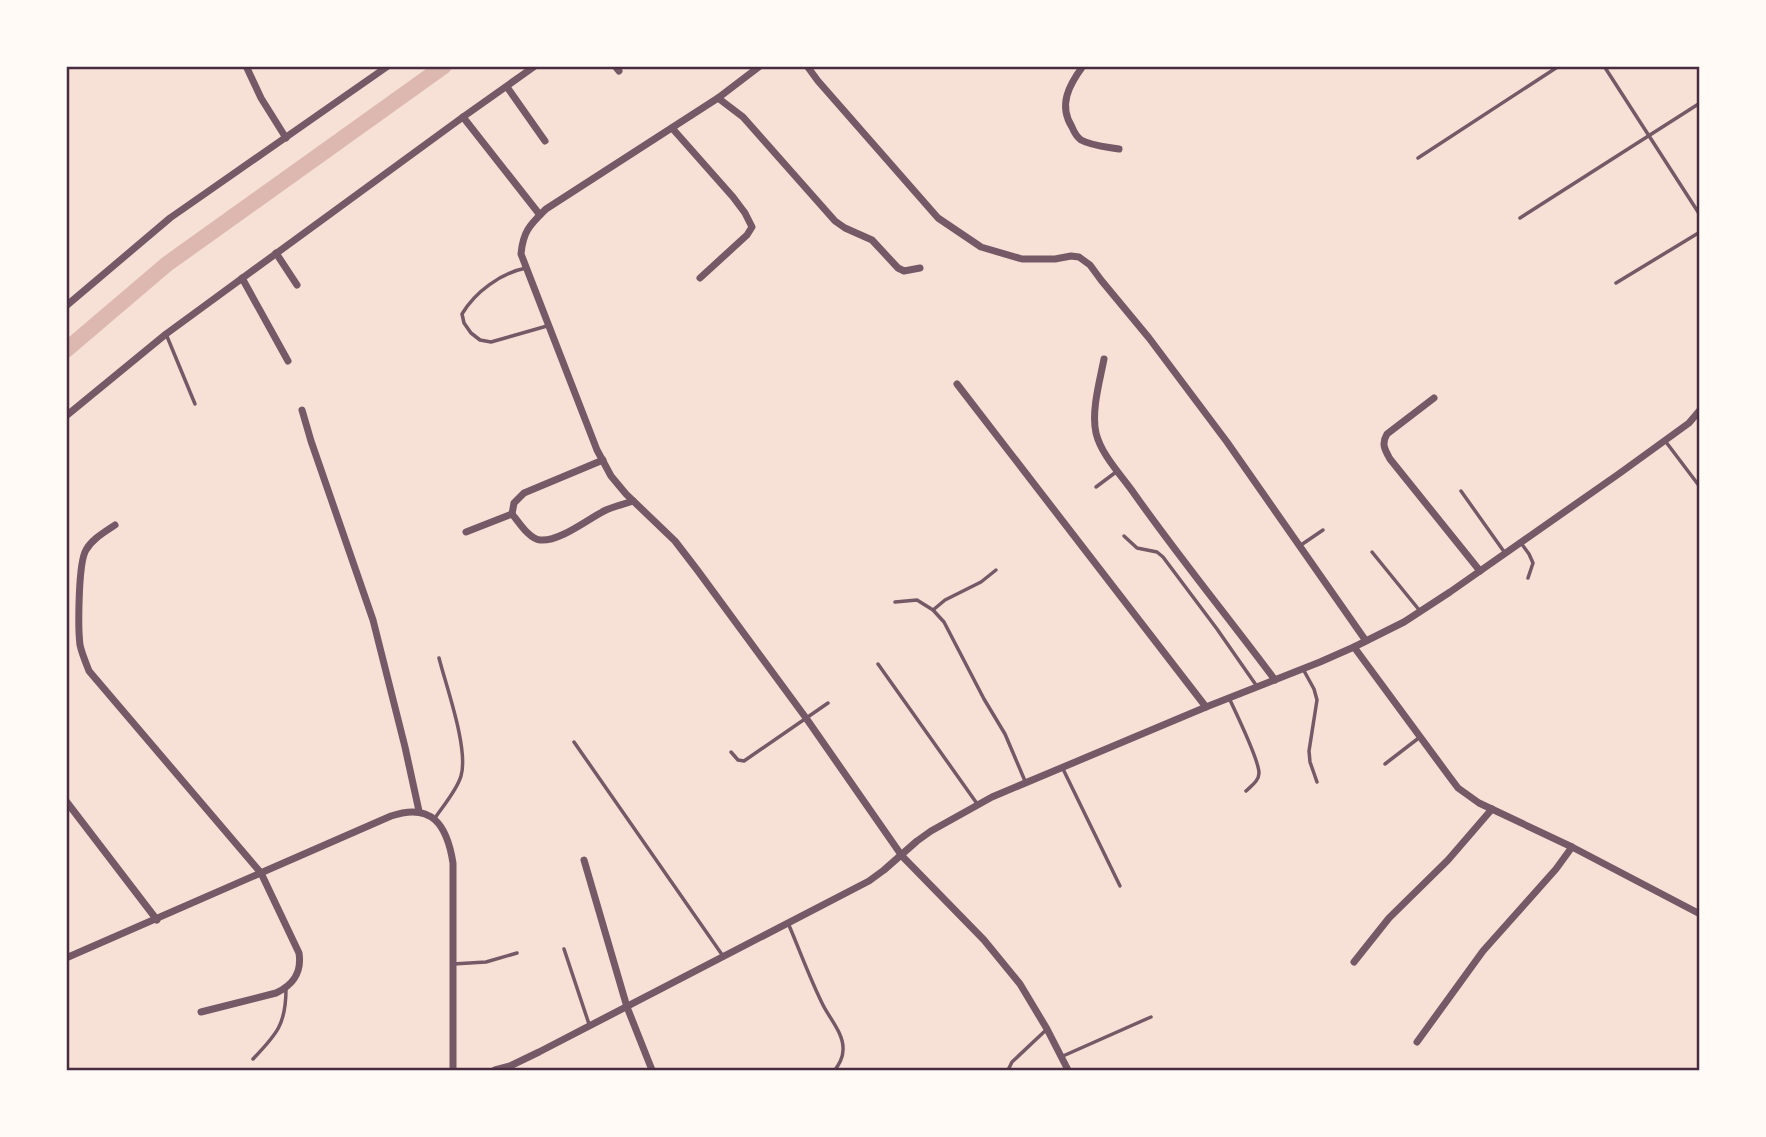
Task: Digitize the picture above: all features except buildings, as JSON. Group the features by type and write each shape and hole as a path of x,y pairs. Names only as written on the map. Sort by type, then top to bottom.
{"street":[{"path":"246,66 261,98 286,138"},
{"path":"66,306 170,218 388,66"},
{"path":"66,416 166,334 535,66"},
{"path":"760,66 672,128 546,209 531,224 523,238 521,254 611,475 633,501 675,541 806,719 902,856 984,940 1020,984 1068,1070"},
{"path":"807,66 939,218 981,247 1022,259 1079,257 1090,265 1227,442 1366,641"},
{"path":"1083,66 1071,82 1065,99 1067,119 1079,139 1119,149"},
{"path":"507,87 545,141"},
{"path":"718,97 743,117 835,221 872,240 898,268 904,271 920,268"},
{"path":"463,117 540,215"},
{"path":"672,128 733,197 752,227 747,235 700,278"},
{"path":"276,253 297,285"},
{"path":"242,278 288,361"},
{"path":"1104,359 1094,425 1096,436 1147,512 1275,680"},
{"path":"957,384 1206,707"},
{"path":"1434,398 1387,434 1384,447 1390,459 1480,571"},
{"path":"302,410 373,620 419,811"},
{"path":"495,1070 517,1067 590,1026 869,881 931,831 992,797 1366,641 1420,611 1480,571 1689,423 1699,410"},
{"path":"512,514 514,503 524,493 603,460"},
{"path":"512,514 531,536 539,540 556,537 606,510 633,501"},
{"path":"467,532 512,514"},
{"path":"115,525 94,540 84,552 79,627 80,646 89,671 261,873 299,953 298,974 286,989 201,1012"},
{"path":"1354,647 1458,788 1472,799 1572,847 1699,914"},
{"path":"66,801 157,920"},
{"path":"1354,962 1389,918 1448,860 1492,809"},
{"path":"66,958 391,816 419,811 435,818 446,838 453,863 453,1070"},
{"path":"1417,1042 1483,951 1556,869 1572,847"},
{"path":"584,860 627,1007 652,1070"}],"lane":[{"path":"1418,158 1559,66"},
{"path":"1604,66 1699,215"},
{"path":"1520,218 1699,103"},
{"path":"1616,283 1699,232"},
{"path":"526,268 498,279 470,302 462,314 464,323 480,340 491,342 549,326"},
{"path":"166,334 195,404"},
{"path":"1665,440 1699,487"},
{"path":"1096,487 1118,471"},
{"path":"1461,491 1505,553"},
{"path":"1300,547 1323,530"},
{"path":"1124,536 1137,548 1157,552 1163,557 1257,687"},
{"path":"1521,542 1533,563 1528,579"},
{"path":"1372,552 1420,611"},
{"path":"933,610 996,570"},
{"path":"895,602 916,600 933,610 944,622 1005,734 1026,783"},
{"path":"435,818 461,776 462,755 459,731 439,658"},
{"path":"878,664 978,805"},
{"path":"1303,669 1317,700 1309,751 1317,782"},
{"path":"1229,698 1259,772 1256,782 1246,791"},
{"path":"731,752 740,762 744,761 828,703"},
{"path":"1385,765 1420,737"},
{"path":"574,743 723,956"},
{"path":"1063,767 1120,886"},
{"path":"789,923 824,1008 842,1042 842,1059 835,1070"},
{"path":"564,949 590,1026"},
{"path":"453,964 486,962 517,953"},
{"path":"253,1059 278,1031 284,1016 286,989"},
{"path":"1061,1057 1151,1017"},
{"path":"1008,1070 1012,1062 1047,1029"}],"waterway":[{"path":"66,350 167,264 444,66"}]}
